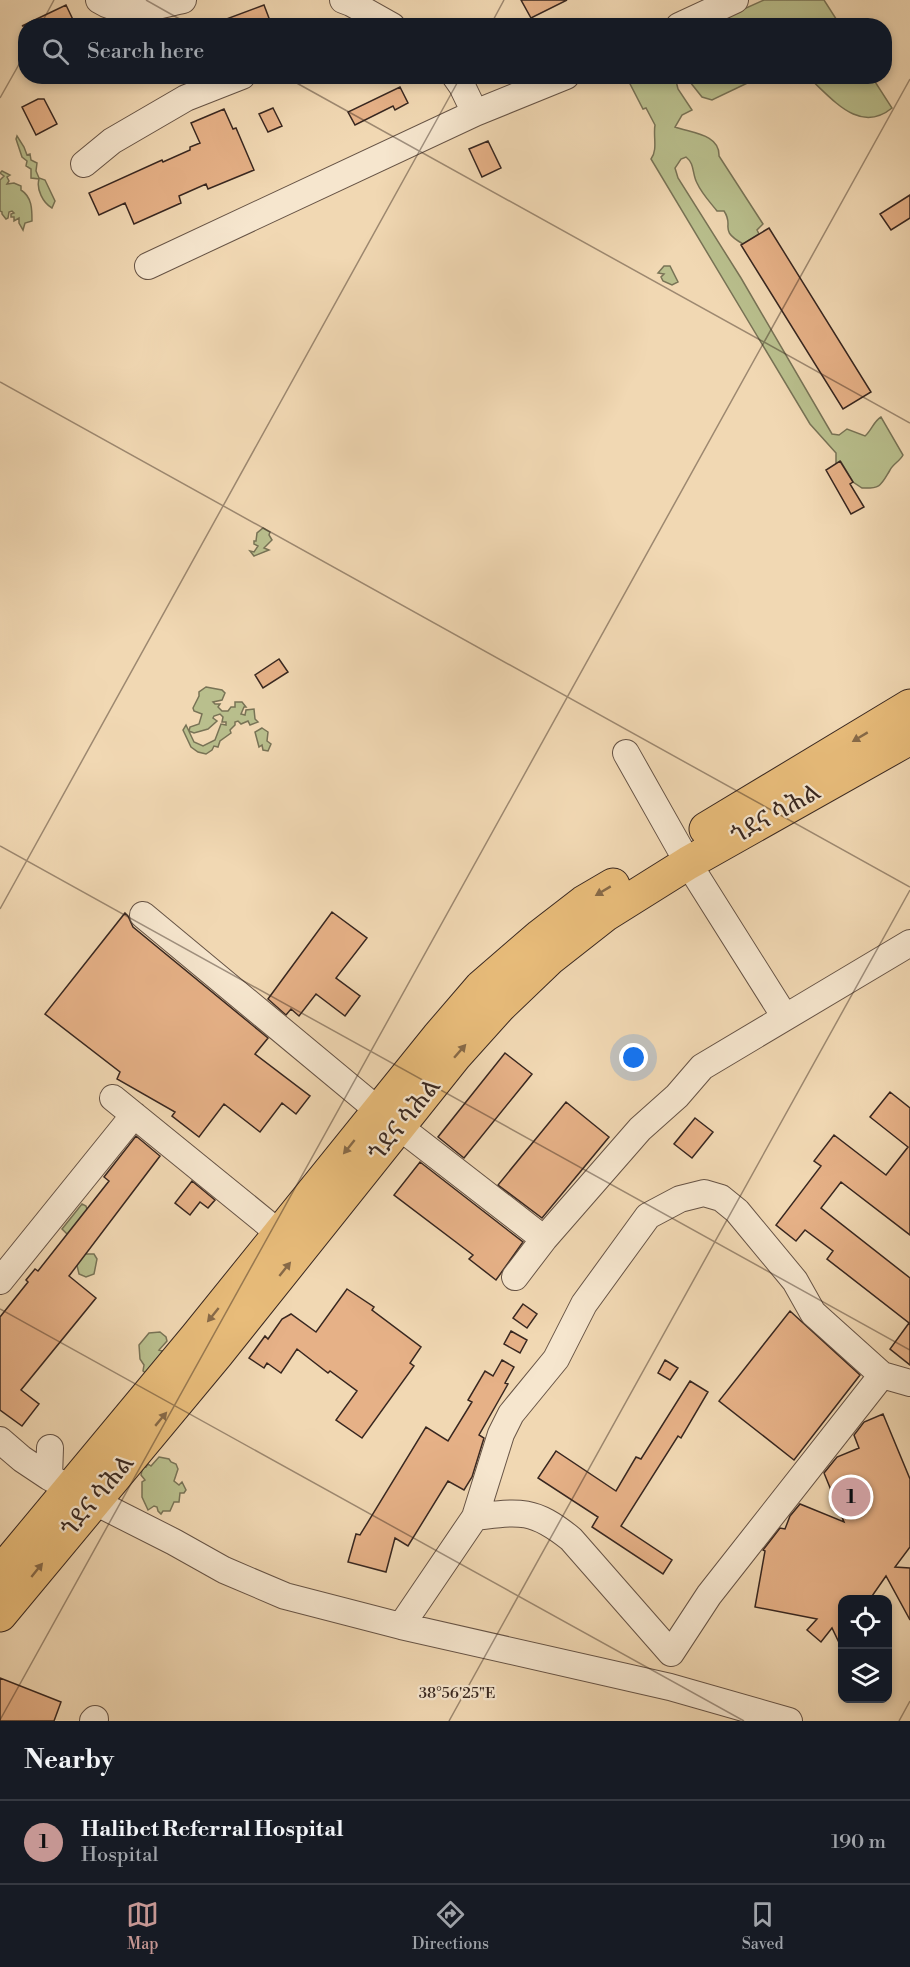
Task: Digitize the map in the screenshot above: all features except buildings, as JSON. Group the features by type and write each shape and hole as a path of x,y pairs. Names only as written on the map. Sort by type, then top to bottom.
{"highway":[{"name":"ጎደና ሳሕል","path":"683,854 910,706"},
{"name":"ጎደና ሳሕል","path":"0,1615 70,1489 217,1354 389,1119 438,1037 481,987 584,902 910,738"},
{"name":"ጎደና ሳሕል","path":"0,1573 279,1233 389,1119"}],"street":[{"path":"99,0 117,8 134,10 183,0"},
{"path":"342,0 378,18"},
{"path":"696,18 735,0"},
{"path":"84,164 112,141 186,98 222,84"},
{"path":"461,84 475,113"},
{"path":"148,266 475,113 546,84"},
{"path":"626,753 683,854 785,1017"},
{"path":"143,915 389,1119 544,1239"},
{"path":"515,1276 544,1239 640,1129 677,1096 702,1067 910,943"},
{"path":"113,1098 279,1233"},
{"path":"0,1281 134,1115"},
{"path":"401,1626 475,1517 501,1434 512,1414 556,1359 584,1304 648,1216 680,1199 704,1193 721,1198 736,1211 795,1281 813,1313 828,1329 882,1375 910,1383"},
{"path":"670,1687 671,1653 709,1595 882,1375"},
{"path":"0,1440 22,1459 70,1489 224,1570 285,1596 401,1626 670,1687 789,1721"},
{"path":"50,1448 70,1489"},
{"path":"475,1517 511,1512 531,1515 551,1523 571,1539 671,1653"}],"green space":[{"path":"764,0 824,0 836,18 724,18"},
{"path":"630,84 677,84 692,110 682,115 675,127 703,136 715,143 719,156 763,224 757,230 759,234 743,244 731,235 728,231 727,216 724,211 717,211 699,187 691,163 686,157 681,159 675,168 678,178 741,278 832,434 839,435 847,429 865,436 881,417 903,455 877,487 862,488 853,482 841,462 836,464 836,453 810,424 651,159 655,147 655,125 646,108 643,109"},
{"path":"692,84 745,84 712,100 702,97"},
{"path":"816,84 877,84 892,108 880,115 868,118 857,116 836,103"},
{"path":"17,136 27,155 30,154 31,160 37,163 36,171 39,178 45,180 55,201 52,208 41,195 38,187 39,179 31,178 31,169 26,166 27,161 22,157"},
{"path":"2,171 10,175 7,177 9,181 7,184 14,183 21,186 21,190 29,200 32,221 25,223 23,230 19,218 14,221 14,217 11,217 14,213 12,211 6,219 0,211 0,180 4,176 0,173"},
{"path":"664,266 670,266 678,282 672,285 663,281 661,277 664,274 658,273"},
{"path":"263,528 270,532 272,540 264,548 269,550 254,556 250,551 254,552 258,546 254,544 254,541 256,541 257,533"},
{"path":"206,687 222,690 225,693 222,700 213,702 220,704 218,707 222,711 235,707 235,702 242,702 246,707 241,714 245,715 246,710 254,709 255,719 258,722 250,725 248,721 241,724 238,721 235,722 230,730 231,733 220,741 218,747 214,746 206,754 191,747 183,730 186,725 194,742 203,746 215,740 221,724 226,725 226,722 222,722 223,717 220,714 214,716 213,718 217,721 208,729 194,733 189,731 190,727 199,724 202,714 194,711 193,708 199,692"},
{"path":"262,728 268,732 267,741 271,744 268,751 263,750 262,745 259,747 255,732"},
{"path":"82,1204 86,1206 88,1213 69,1236 62,1229"},
{"path":"84,1254 94,1254 97,1259 94,1274 86,1277 79,1274 76,1261"},
{"path":"160,1332 167,1341 159,1350 166,1352 146,1373 143,1371 144,1365 140,1359 139,1345 149,1333"},
{"path":"159,1457 169,1459 176,1464 178,1469 174,1481 179,1485 182,1482 186,1490 180,1493 179,1502 174,1502 170,1511 163,1511 161,1514 154,1506 148,1510 142,1497 142,1482 145,1480 141,1475 143,1466 146,1467 148,1464 151,1466"}],"place":[{"name":"Halibet Referral Hospital","path":"851,1497"}]}
